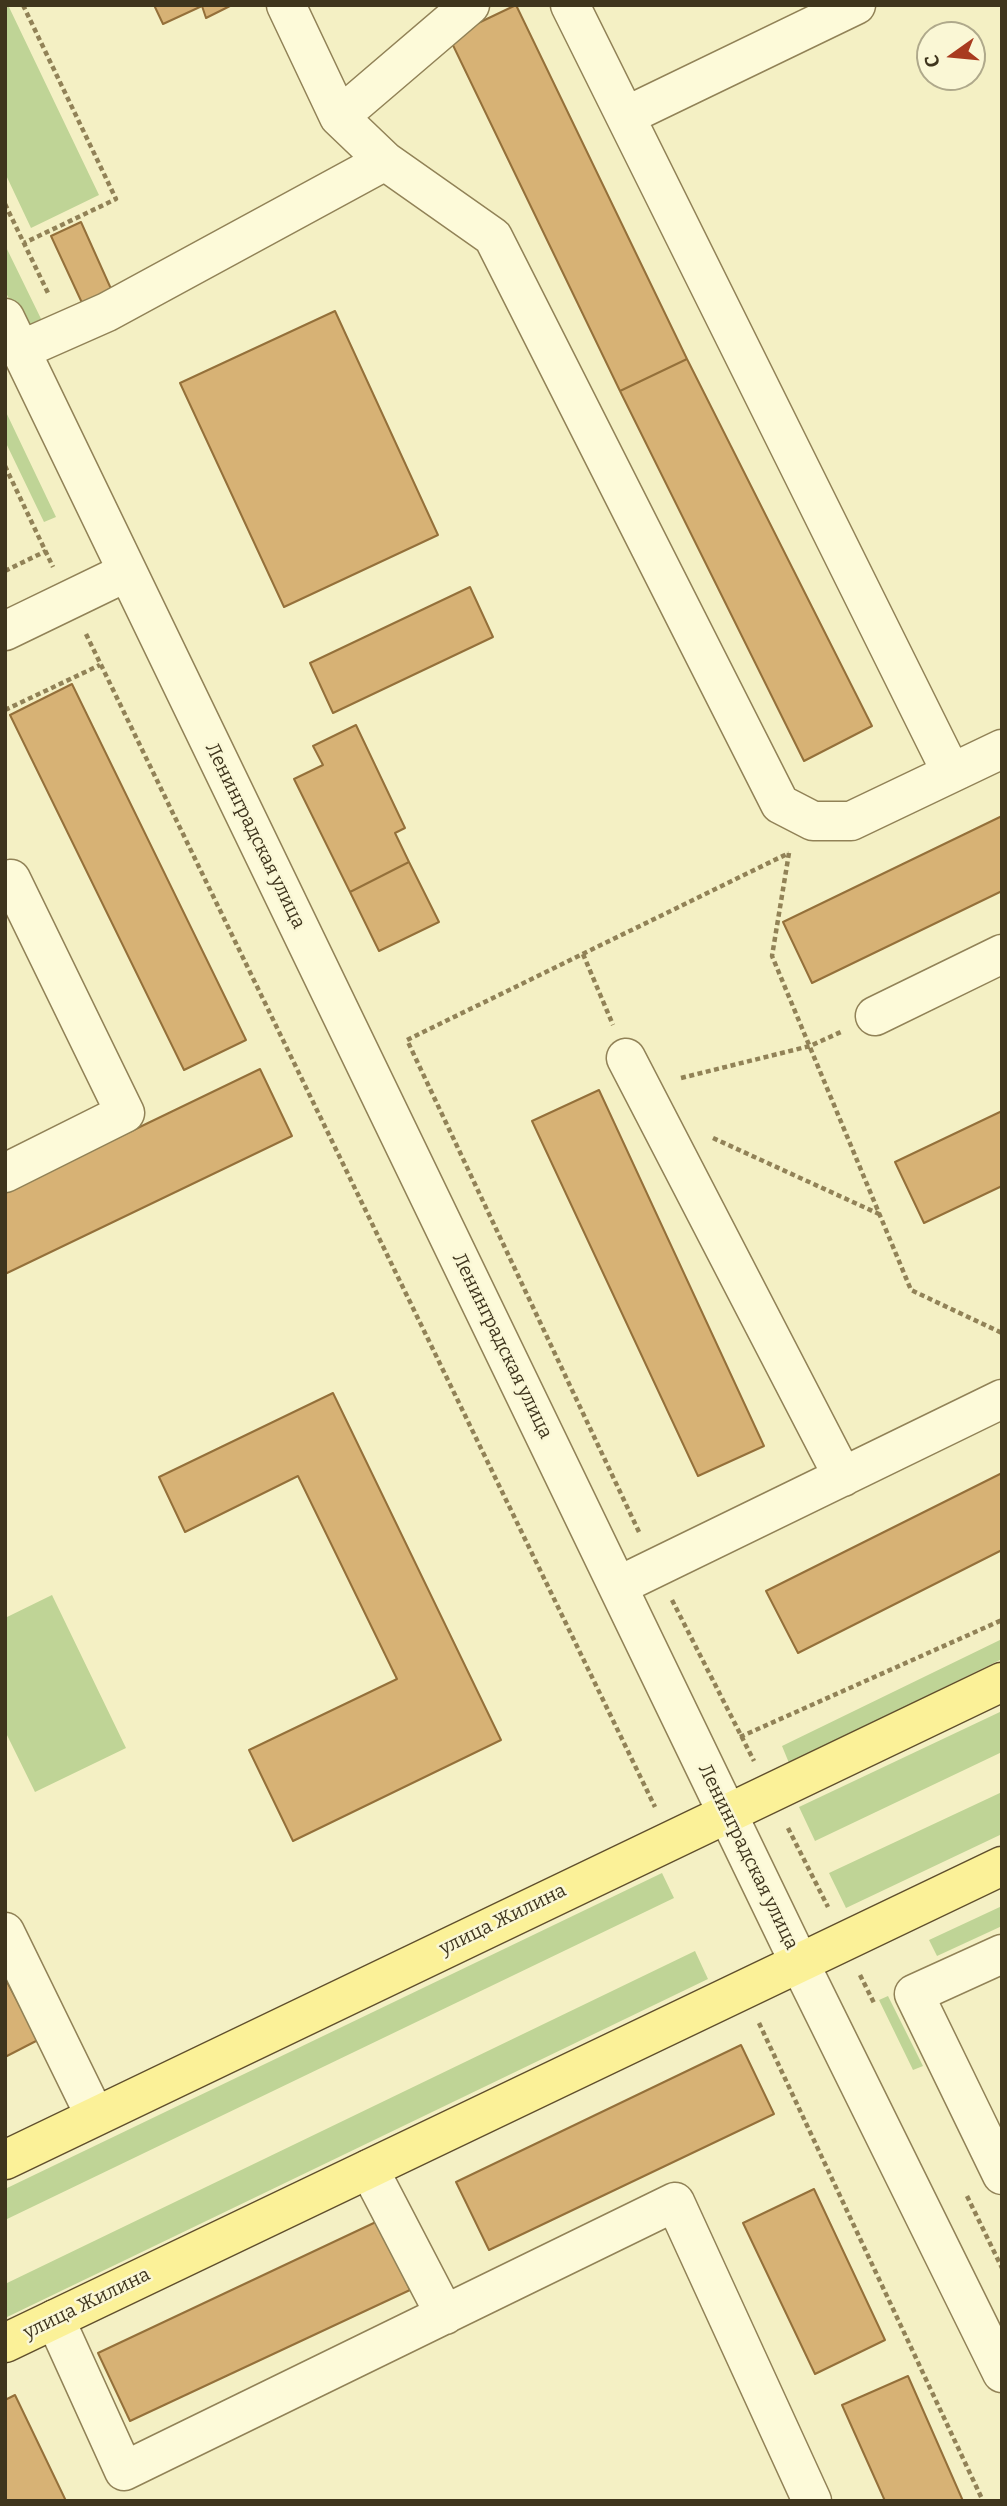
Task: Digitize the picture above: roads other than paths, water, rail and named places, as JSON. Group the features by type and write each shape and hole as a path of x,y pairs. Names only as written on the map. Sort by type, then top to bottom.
{"main road":[{"name":"улица Жилина","path":"5,2160 1002,1682"},
{"name":"улица Жилина","path":"5,2343 1002,1866"}],"street":[{"path":"286,5 339,117 385,161 493,237 780,804 813,821 851,821 1002,749"},
{"path":"339,117 470,5"},
{"path":"570,5 951,772"},
{"path":"626,116 856,5"},
{"path":"13,334 65,330 107,312 385,161"},
{"name":"Ленинградская улица","path":"13,334 799,1962 1002,2374"},
{"path":"5,631 127,572"},
{"path":"5,882 11,880 125,1113 5,1174"},
{"path":"874,1016 1002,954"},
{"path":"641,1086 843,1476"},
{"path":"618,1586 1002,1399"},
{"path":"8,1943 95,2116"},
{"path":"1002,1954 914,1994 1002,2175"},
{"path":"369,2169 445,2315"},
{"path":"55,2319 124,2471 675,2202 812,2501"}]}
